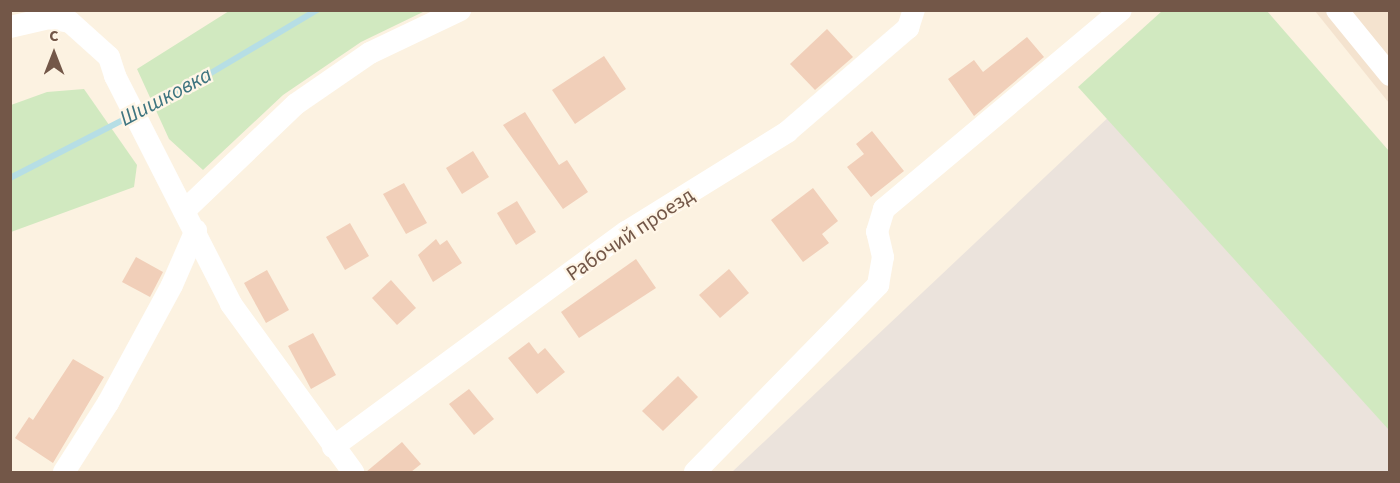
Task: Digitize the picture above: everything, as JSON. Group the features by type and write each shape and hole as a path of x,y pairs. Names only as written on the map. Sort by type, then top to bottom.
{"street":[{"path":"184,211 297,104 370,53 460,10"},
{"name":"Рабочий проезд","path":"333,447 626,232 787,132 908,28 914,10"},
{"path":"695,472 878,285 884,257 877,232 884,208 1120,10"},
{"path":"1336,10 1389,75"},
{"path":"10,27 50,14 84,31 109,57 115,76 196,230 231,304 353,472"},
{"path":"64,472 108,403 172,285 196,230"}],"shaded area":[{"path":"1315,11 1389,11 1389,103"},
{"path":"1114,112 1389,417 1389,472 732,472"}],"green space":[{"path":"229,11 425,11 361,42 283,95 203,170 169,139 137,69"},
{"path":"1162,11 1267,11 1389,151 1389,430 1078,87"},
{"path":"84,89 137,165 134,187 11,232 11,105 47,92"}],"building":[{"path":"827,29 853,57 815,90 790,64"},
{"path":"1027,37 1044,57 974,116 948,79 974,60 983,72"},
{"path":"604,56 626,89 575,124 552,90"},
{"path":"525,112 559,165 567,160 588,192 563,209 503,125"},
{"path":"872,131 904,171 871,197 847,167 864,154 856,144"},
{"path":"473,151 489,177 462,194 446,168"},
{"path":"404,183 427,223 406,234 383,194"},
{"path":"813,188 838,221 822,234 829,243 803,262 771,220"},
{"path":"517,201 536,232 516,245 497,213"},
{"path":"350,223 369,256 345,270 326,237"},
{"path":"436,239 440,245 447,240 462,263 433,282 418,255"},
{"path":"136,257 163,272 150,297 122,282"},
{"path":"636,259 656,288 579,338 561,312"},
{"path":"729,269 749,293 720,318 699,295"},
{"path":"267,270 289,310 266,323 244,283"},
{"path":"391,280 416,308 397,325 372,298"},
{"path":"313,333 336,375 311,389 288,346"},
{"path":"529,342 538,354 545,348 565,372 537,394 508,358"},
{"path":"73,359 104,377 53,463 15,438 29,417 33,420"},
{"path":"678,376 698,397 663,431 642,411"},
{"path":"469,389 494,419 474,435 449,404"},
{"path":"402,442 421,464 411,472 366,472"}],"waterway":[{"name":"Шишковка","path":"10,178 189,86 317,10"}]}
